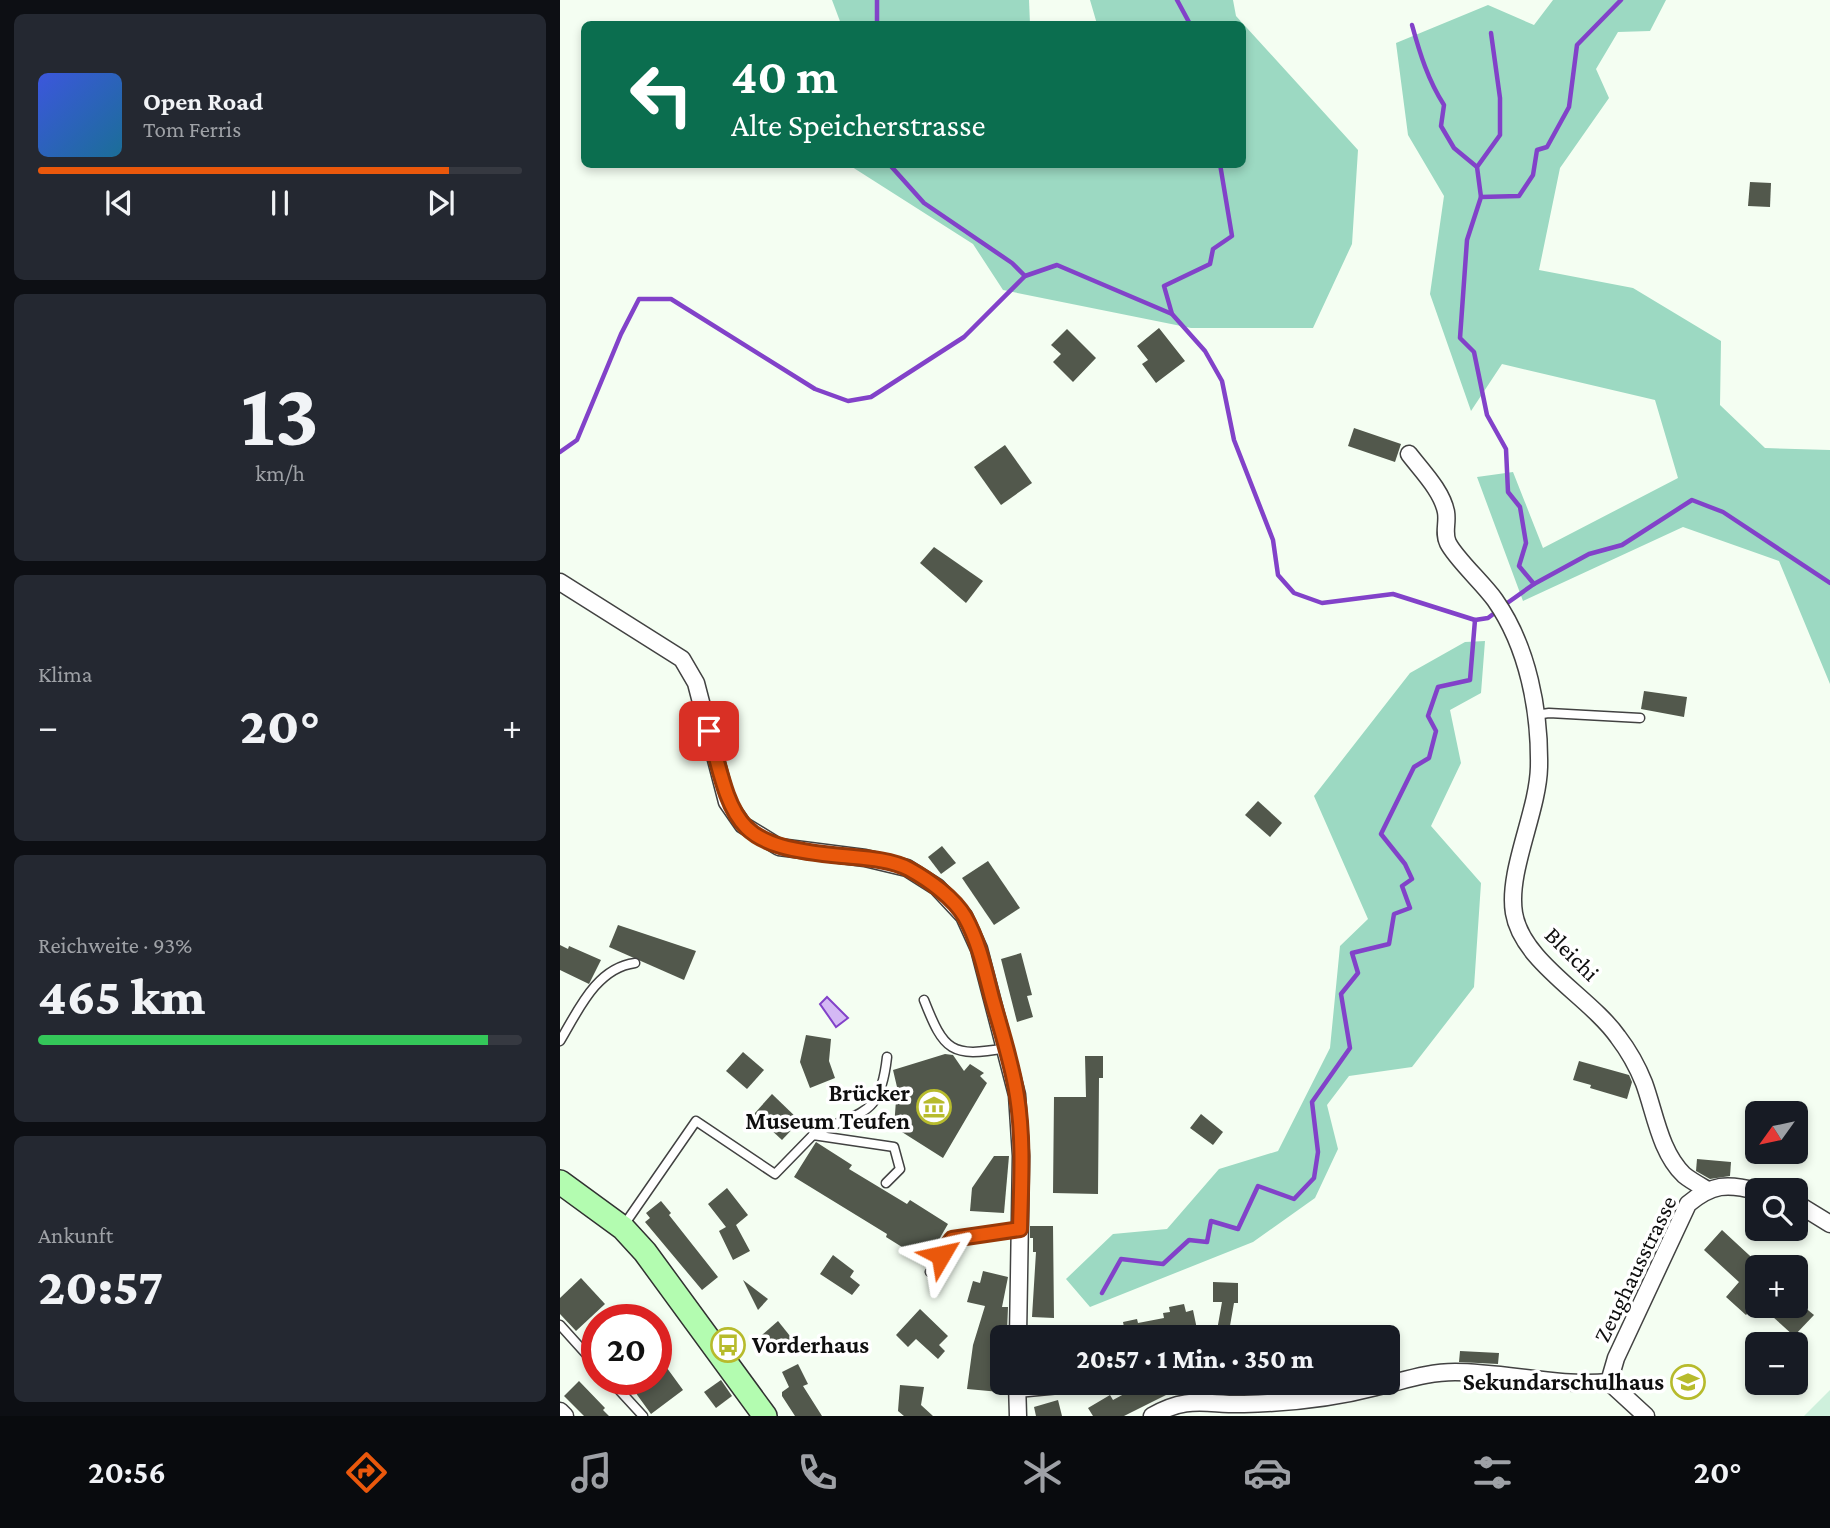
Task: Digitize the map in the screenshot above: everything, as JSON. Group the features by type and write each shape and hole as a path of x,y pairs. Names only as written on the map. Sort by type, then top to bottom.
{"main road":[{"path":"560,1182 623,1228 659,1269 765,1416"}],"street":[{"name":"Bleichi","path":"1409,454 1441,498 1446,510 1449,544 1495,600 1522,650 1535,715 1539,769 1515,884 1514,913 1526,942 1543,962 1596,1010 1618,1038 1643,1080 1672,1159 1684,1175 1706,1189"},
{"path":"560,582 682,659 696,683 727,802 743,825 779,848 865,858 907,868 937,887 964,916 979,949 1006,1048 1020,1123 1018,1325"},
{"name":"Zeughausstrasse","path":"1609,1382 1616,1358 1688,1203 1706,1189 1745,1188"},
{"path":"1808,1210 1830,1224"},
{"path":"1152,1416 1172,1405 1192,1401 1242,1405 1276,1403 1375,1388 1432,1373 1485,1372 1583,1384 1609,1382 1646,1416"},
{"path":"1017,1395 1018,1416"},
{"path":"560,1411 565,1416"}],"lane":[{"path":"1535,715 1549,713 1640,718"},
{"path":"560,1041 597,984 616,968 635,963"},
{"path":"924,1000 933,1023 949,1047 964,1054 1006,1048"},
{"path":"623,1228 696,1121 775,1174 813,1135 866,1111 878,1099 884,1086 887,1058"},
{"path":"813,1135 894,1147 900,1170 886,1183"},
{"path":"930,1272 952,1239 1020,1229"},
{"path":"560,1325 581,1348"},
{"path":"624,1395 643,1416"}],"green space":[{"path":"832,0 1029,0 1030,21 840,21"},
{"path":"1090,0 1233,0 1236,16 1241,21 1096,21"},
{"path":"1553,0 1666,0 1650,31 1618,32 1596,69 1609,98 1560,168 1539,270 1633,288 1721,341 1720,405 1765,448 1830,450 1830,684 1779,561 1683,527 1523,601 1477,477 1513,472 1543,548 1678,478 1655,400 1502,364 1471,411 1430,294 1444,196 1408,135 1396,43 1488,5 1534,25"},
{"path":"1246,27 1358,150 1352,244 1313,328 1191,328 1003,290 973,244 854,168 1246,168"},
{"path":"1485,641 1481,693 1450,710 1461,763 1431,826 1481,883 1474,987 1412,1067 1349,1076 1327,1105 1338,1149 1315,1198 1253,1242 1090,1307 1066,1279 1113,1234 1167,1229 1219,1169 1278,1151 1330,1048 1340,946 1368,919 1314,796 1410,673 1465,642"},
{"path":"1830,1390 1830,1416 1804,1416"}],"shaded area":[{"path":"827,997 848,1018 836,1027 820,1004"}],"building":[{"path":"1750,182 1771,183 1770,207 1748,206"},
{"path":"1159,328 1185,361 1156,383 1142,364 1148,360 1137,346"},
{"path":"1067,329 1096,358 1073,382 1053,362 1061,354 1051,345"},
{"path":"1354,428 1401,444 1395,462 1348,446"},
{"path":"1005,445 1032,483 1001,505 974,467"},
{"path":"934,547 983,581 966,603 920,563"},
{"path":"1644,691 1687,697 1684,717 1641,709"},
{"path":"1258,801 1282,823 1270,837 1245,815"},
{"path":"942,846 956,863 941,874 928,857"},
{"path":"988,861 1020,908 994,925 962,878"},
{"path":"618,925 696,951 684,980 609,947"},
{"path":"560,945 568,949 569,946 601,960 589,984 560,970"},
{"path":"1021,953 1032,995 1027,996 1033,1017 1017,1022 1001,959"},
{"path":"806,1035 831,1039 829,1061 835,1078 810,1088 800,1062"},
{"path":"743,1052 764,1070 747,1089 726,1071"},
{"name":"Brücker Museum Teufen","path":"945,1054 953,1055 964,1071 970,1064 984,1073 980,1076 987,1083 943,1158 894,1127 897,1087 893,1070"},
{"path":"1085,1056 1103,1056 1103,1078 1099,1078 1098,1194 1053,1193 1054,1097 1086,1097"},
{"path":"1579,1061 1629,1075 1632,1082 1627,1099 1573,1080"},
{"path":"772,1094 800,1121 782,1140 754,1114"},
{"path":"1201,1114 1223,1132 1213,1145 1190,1128"},
{"path":"816,1142 852,1165 849,1169 907,1204 910,1200 948,1224 926,1262 886,1237 887,1234 794,1177"},
{"path":"994,1156 1009,1156 1004,1213 970,1211 972,1188"},
{"path":"1697,1159 1731,1162 1730,1176 1710,1179 1696,1171"},
{"path":"727,1188 748,1215 736,1225 750,1251 733,1260 719,1231 726,1227 708,1204"},
{"path":"661,1201 718,1277 702,1290 645,1222 650,1218 646,1213"},
{"path":"1030,1226 1053,1226 1054,1318 1032,1317 1036,1252 1033,1252"},
{"path":"1722,1230 1749,1255 1745,1255 1745,1314 1726,1297 1739,1282 1704,1250"},
{"path":"833,1255 854,1271 850,1277 860,1285 852,1295 820,1274"},
{"path":"983,1271 1008,1277 1002,1307 1008,1307 1007,1325 990,1325 990,1391 967,1389 973,1345 985,1306 967,1302 973,1281 980,1283"},
{"path":"581,1278 605,1304 581,1304 581,1326 576,1331 560,1314 560,1298"},
{"path":"743,1280 768,1299 758,1310"},
{"path":"1213,1282 1238,1283 1238,1303 1234,1303 1230,1325 1218,1325 1222,1302 1213,1302"},
{"path":"1184,1304 1186,1312 1193,1310 1196,1325 1124,1325 1123,1322 1137,1319 1138,1323 1164,1318 1163,1313 1170,1312 1169,1307"},
{"path":"920,1309 948,1336 939,1345 945,1351 938,1359 916,1339 908,1347 896,1335"},
{"path":"1808,1310 1814,1315 1798,1332 1790,1332 1774,1318 1808,1318"},
{"path":"778,1321 794,1341 778,1354 762,1335"},
{"path":"1460,1351 1499,1353 1498,1364 1459,1362"},
{"path":"798,1364 808,1384 803,1386 822,1416 795,1416 782,1396 782,1392 789,1387 782,1372"},
{"path":"672,1375 683,1390 651,1414 637,1395 672,1395"},
{"path":"721,1380 732,1396 716,1408 704,1392"},
{"path":"579,1381 581,1395 592,1395 609,1416 584,1416 564,1396"},
{"path":"900,1385 924,1387 921,1405 933,1416 904,1416 898,1411"},
{"path":"1110,1395 1113,1400 1122,1395 1166,1395 1124,1416 1093,1416 1088,1408"},
{"path":"1058,1400 1062,1416 1036,1416 1034,1407"}],"waterway":[{"path":"877,0 877,21"},
{"path":"1177,0 1188,21"},
{"path":"1534,584 1519,566 1526,543 1520,507 1508,492 1506,449 1487,415 1474,352 1460,338 1467,240 1481,197 1519,196 1533,175 1537,150 1547,147 1569,107 1577,45 1621,0"},
{"path":"1412,25 1425,66 1444,105 1441,126 1454,148 1477,167"},
{"path":"1481,197 1477,167 1500,135 1500,98 1491,33"},
{"path":"893,168 924,203 1012,263 1025,276"},
{"path":"1172,314 1164,286 1210,264 1213,249 1232,236 1221,168"},
{"path":"560,452 577,440 621,334 639,299 671,299 815,389 848,401 871,397 964,337 1025,276 1057,265 1172,314 1205,351 1222,381 1234,440 1273,540 1278,575 1294,593 1322,603 1393,594 1475,620 1488,618 1496,612"},
{"path":"1503,606 1534,584 1589,554 1622,545 1692,500 1723,512 1830,583"},
{"path":"1102,1293 1121,1259 1163,1264 1189,1240 1207,1242 1211,1221 1238,1229 1258,1186 1294,1199 1314,1178 1318,1152 1312,1102 1350,1048 1341,994 1358,973 1352,953 1389,944 1394,914 1410,908 1402,886 1412,879 1405,864 1381,834 1414,767 1429,758 1436,731 1428,716 1438,687 1470,680 1475,620"}],"place":[{"name":"Brücker Museum Teufen","path":"934,1107"},
{"name":"Vorderhaus","path":"728,1345"},
{"name":"Sekundarschulhaus","path":"1688,1382"}],"route":[{"path":"709,731 727,802 743,825 762,840 779,848 865,858 907,868 937,887 964,916 979,949 1017,1095 1020,1123 1020,1229 952,1239 941,1255"}]}
